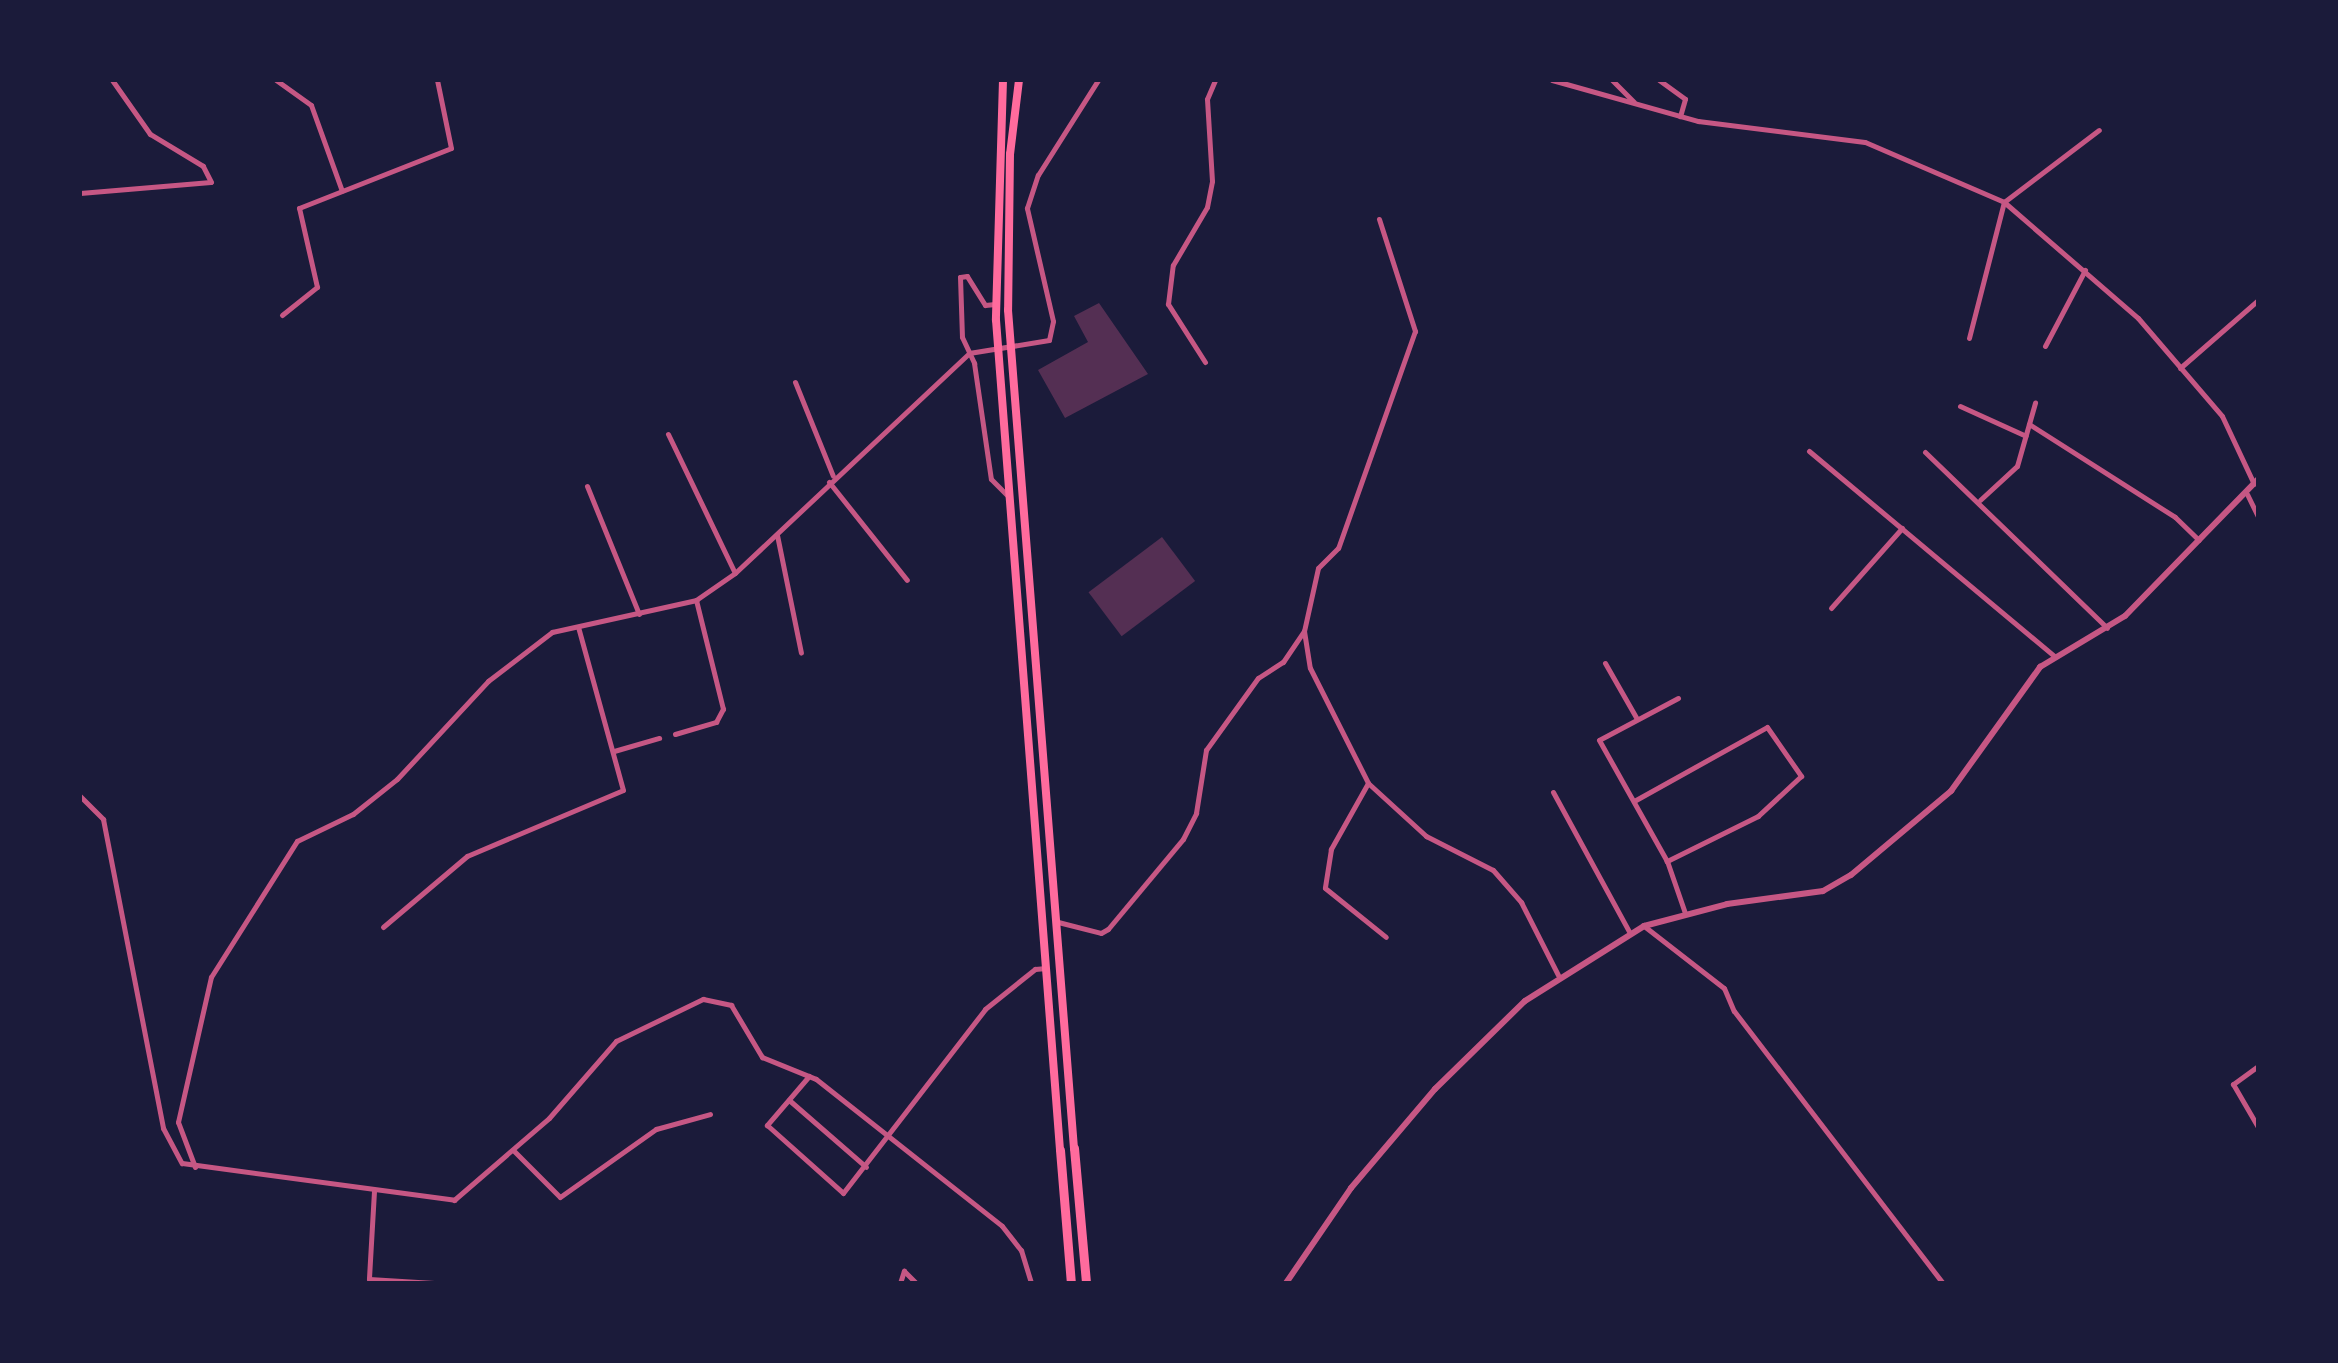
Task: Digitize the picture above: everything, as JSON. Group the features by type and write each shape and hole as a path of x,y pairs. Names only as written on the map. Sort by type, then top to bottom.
{"highway":[{"path":"1074,1148 1086,1283"},
{"path":"1060,1150 1071,1283"}],"main road":[{"path":"1004,80 995,304 1060,1150"},
{"path":"1019,80 1010,154 1008,310 1074,1148"}],"street":[{"path":"80,193 211,182 203,166 150,134 112,80"},
{"path":"276,80 311,105 342,191"},
{"path":"282,315 317,287 299,208 448,151 438,80"},
{"path":"195,1167 178,1122 211,977 274,870 297,841 354,814 398,779 528,647 578,626 696,600 735,573 969,353 1044,344 1054,328 1027,208 1038,175 1098,80"},
{"path":"1205,362 1168,304 1173,264 1206,207 1212,181 1207,99 1215,80"},
{"path":"1286,1283 1350,1188 1435,1089 1558,975 1644,926 1686,913 1806,895 1852,875 1951,791 2040,667 2108,628 2256,482 2222,416 2180,368 2085,270 2004,202 1865,142 1680,117 1552,80"},
{"path":"1612,80 1636,104"},
{"path":"1659,80 1685,99 1680,117"},
{"path":"1969,338 2004,202 2099,130"},
{"path":"1058,922 1101,933 1108,929 1183,839 1196,813 1206,750 1258,678 1284,662 1304,631 1318,568 1338,548 1415,331 1379,219"},
{"path":"2045,346 2085,270"},
{"path":"995,304 985,305 967,276 960,278 962,338 969,353 991,479 1009,497"},
{"path":"2180,368 2258,300"},
{"path":"795,382 832,480 906,580"},
{"path":"1980,500 2017,466 2035,402"},
{"path":"1960,406 2026,436"},
{"path":"2029,424 2175,517 2199,540"},
{"path":"668,434 735,573"},
{"path":"1810,451 2055,657"},
{"path":"1925,452 1980,500 2108,628"},
{"path":"586,486 640,614"},
{"path":"2247,494 2258,518"},
{"path":"1831,608 1902,528"},
{"path":"777,536 801,654"},
{"path":"675,734 716,722 723,708 696,600"},
{"path":"384,927 467,856 623,790 578,626"},
{"path":"1304,631 1316,688 1368,783 1426,836 1493,870 1521,902 1558,975"},
{"path":"1605,663 1637,720"},
{"path":"1678,698 1600,740 1667,862 1686,913"},
{"path":"1634,801 1767,727 1802,776 1758,816 1667,862"},
{"path":"613,751 659,738"},
{"path":"1368,783 1330,849 1324,888 1386,937"},
{"path":"1553,792 1630,933"},
{"path":"80,796 103,819 172,1156 195,1167 454,1200 513,1150 616,1041 703,1000 730,1005 762,1056 808,1076 892,1137 1002,1226 1021,1250 1031,1283"},
{"path":"1644,926 1724,988 1734,1011 1943,1283"},
{"path":"808,1076 767,1125 843,1193 892,1137 985,1009 1035,969 1046,968"},
{"path":"2258,1066 2234,1084 2258,1126"},
{"path":"788,1100 866,1167"},
{"path":"513,1150 560,1197 656,1129 710,1114"},
{"path":"374,1192 369,1279 434,1283"},
{"path":"900,1283 904,1272 916,1283"}],"building":[{"path":"1099,303 1148,374 1065,418 1038,370 1088,342 1074,316"},
{"path":"1162,537 1195,581 1122,636 1089,592"}]}
